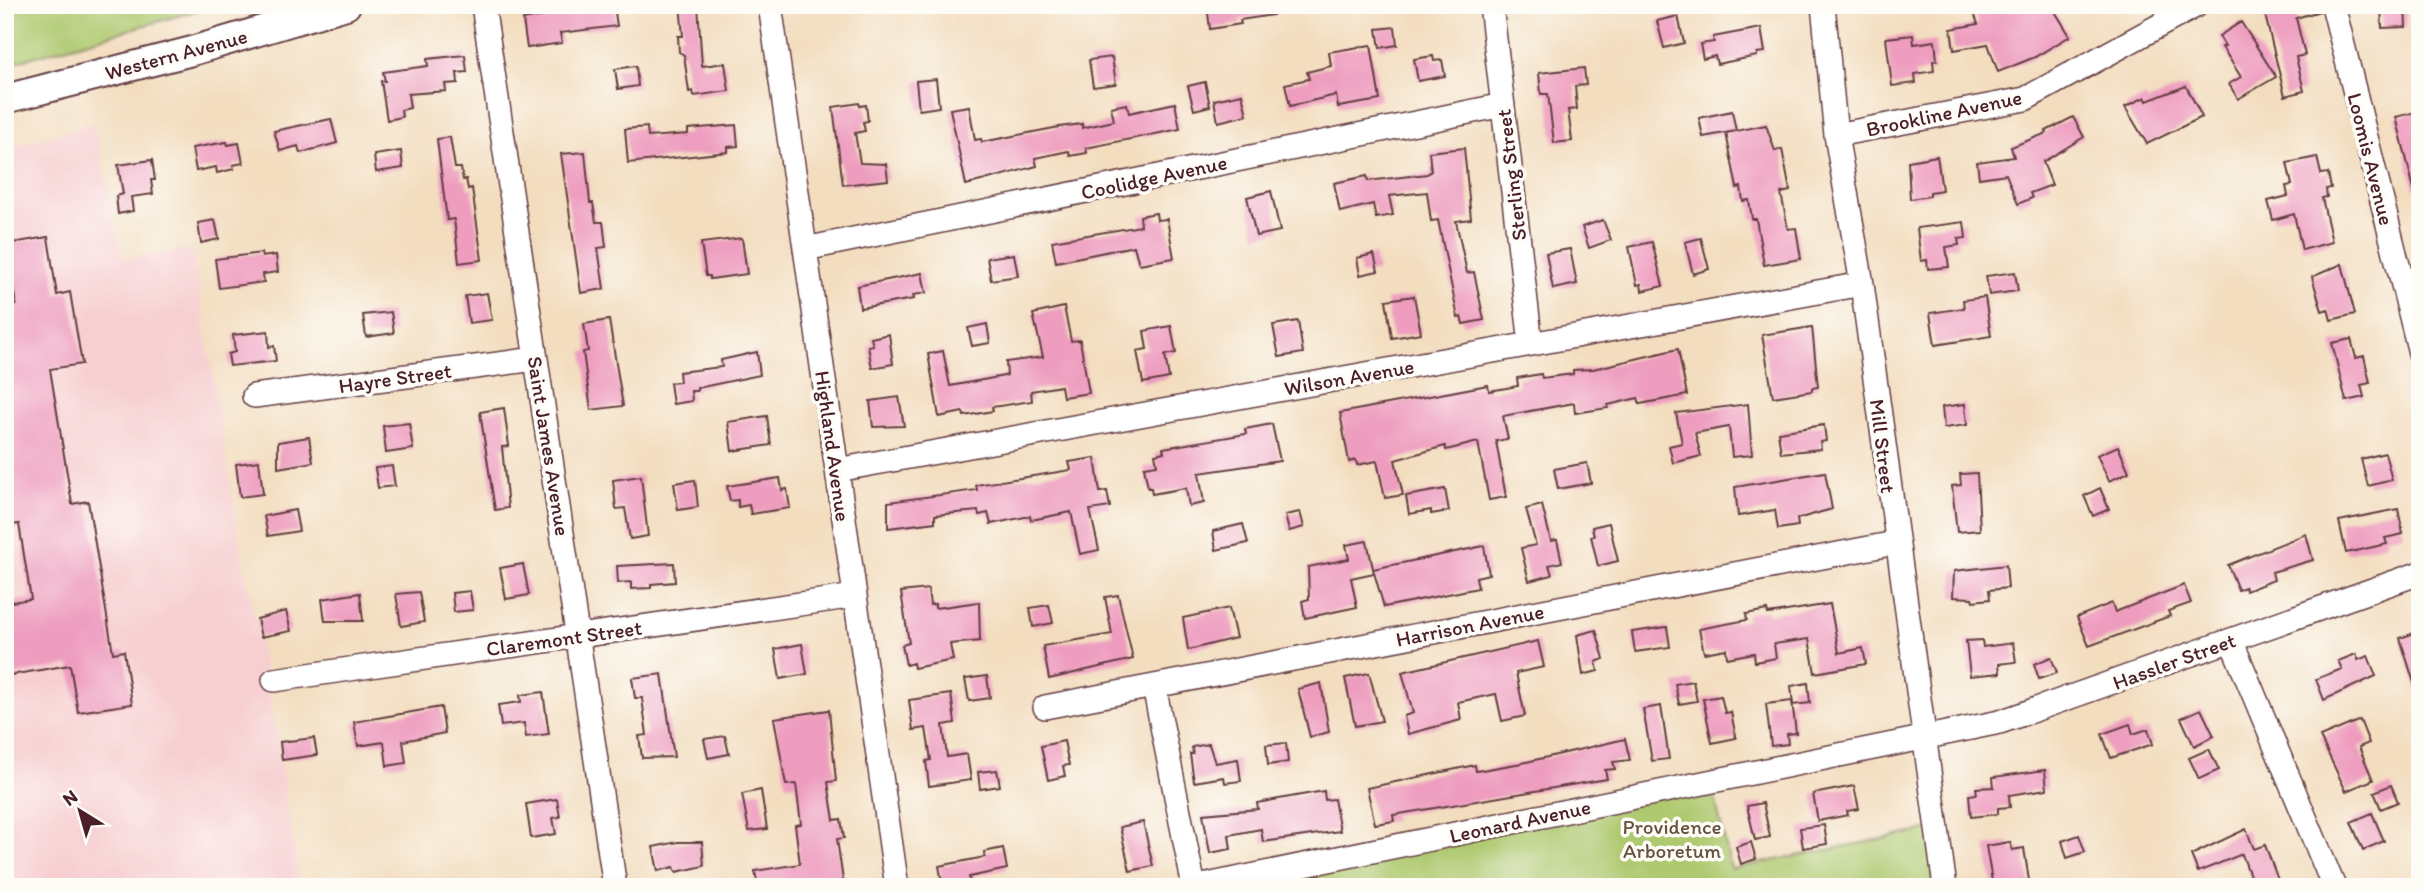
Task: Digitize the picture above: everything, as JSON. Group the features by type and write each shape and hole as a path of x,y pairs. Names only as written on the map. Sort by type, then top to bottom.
{"main road":[{"name":"Western Avenue","path":"5,99 192,51 346,5"}],"street":[{"name":"Saint James Avenue","path":"482,5 615,887"},
{"name":"Highland Avenue","path":"770,5 897,887"},
{"name":"Sterling Street","path":"1491,5 1531,344"},
{"name":"Mill Street","path":"1823,5 1836,135 1862,284 1895,543 1926,739 1945,887"},
{"name":"Brookline Avenue","path":"1836,135 2025,99 2197,5"},
{"name":"Loomis Avenue","path":"2333,5 2420,353"},
{"name":"Coolidge Avenue","path":"805,249 1503,105"},
{"name":"Wilson Avenue","path":"837,470 1862,284"},
{"name":"Hayre Street","path":"254,396 536,359"},
{"name":"Harrison Avenue","path":"1045,707 1895,543"},
{"name":"Hassler Street","path":"1926,739 2000,722 2420,573"},
{"name":"Claremont Street","path":"274,680 855,596"},
{"path":"2231,640 2334,887"},
{"path":"1154,686 1195,887"},
{"name":"Leonard Avenue","path":"1195,887 1926,739"}],"shaded area":[{"path":"94,123 123,259 192,249 241,549 272,706 300,887 5,887 5,150"}],"green space":[{"path":"5,5 216,5 5,65"},
{"name":"Providence Arboretum","path":"1711,781 1731,869 1937,828 1945,887 1197,887"}],"building":[{"path":"599,5 614,5 617,26 560,33 562,43 527,48 523,20"},
{"path":"680,5 698,5 702,66 725,63 729,91 694,96 693,91 689,92 684,55 679,52 678,36 683,36"},
{"path":"1207,5 1273,5 1273,15 1240,20 1241,24 1210,29"},
{"path":"1971,5 2051,5 2070,36 2035,57 1998,72 1988,44 1954,50 1951,29 1978,24"},
{"path":"2286,5 2319,5 2320,11 2296,18 2305,55 2296,57 2304,91 2285,96 2264,11"},
{"path":"2381,5 2405,5 2406,27 2382,28"},
{"path":"1678,16 1684,43 1664,48 1657,21"},
{"path":"2241,22 2276,77 2238,99 2229,84 2241,77 2222,47 2225,46 2219,36"},
{"path":"1395,27 1397,45 1380,48 1377,29"},
{"path":"1761,28 1765,52 1717,64 1715,56 1703,59 1700,44 1714,42 1713,37"},
{"path":"1913,35 1914,44 1935,41 1937,60 1933,61 1934,71 1915,74 1916,83 1892,86 1886,38"},
{"path":"1371,45 1380,100 1338,107 1336,95 1290,106 1285,84 1309,79 1307,72 1331,66 1329,52"},
{"path":"465,55 467,72 457,73 458,83 445,84 446,91 408,94 410,108 401,110 402,117 387,120 381,81 385,81 383,72 428,66 427,59"},
{"path":"1433,56 1434,61 1442,60 1445,76 1418,81 1414,59"},
{"path":"1112,57 1116,84 1093,87 1089,60"},
{"path":"636,66 638,86 618,89 615,69"},
{"path":"1584,68 1586,85 1575,86 1577,109 1568,110 1572,141 1554,143 1548,94 1541,94 1539,73"},
{"path":"936,79 939,107 919,110 916,81"},
{"path":"1205,82 1210,106 1194,110 1188,86"},
{"path":"2186,86 2202,117 2147,144 2125,107 2145,97 2147,101"},
{"path":"1242,94 1247,115 1218,122 1214,100"},
{"path":"859,103 860,106 866,105 868,121 863,122 865,131 855,133 860,163 886,164 888,180 843,185 833,107"},
{"path":"1175,103 1180,129 1086,148 1087,153 1070,156 1069,151 1035,158 1037,166 966,185 950,109 969,106 975,140 981,139 982,142 1059,127 1082,124 1082,128 1114,121 1111,107 1127,104 1129,113"},
{"path":"1732,111 1736,131 1703,137 1699,118"},
{"path":"2420,111 2420,188 2414,189 2396,117"},
{"path":"2073,117 2084,137 2043,162 2052,185 2030,193 2032,198 2018,204 2006,174 1979,178 1977,162 2014,157 2011,147 2047,133 2046,131"},
{"path":"331,119 337,143 300,153 298,146 280,151 274,131"},
{"path":"736,125 738,146 728,147 728,152 628,163 625,129 647,127 648,137 688,134 688,129"},
{"path":"1766,125 1775,151 1782,149 1790,191 1781,193 1788,229 1796,228 1801,259 1764,265 1756,219 1752,219 1749,200 1743,201 1741,187 1737,188 1726,133"},
{"path":"450,137 455,168 461,168 463,180 466,179 468,189 472,188 482,260 459,263 454,219 447,220 437,139"},
{"path":"227,142 228,145 239,143 243,163 233,165 234,169 217,173 216,167 196,171 192,148"},
{"path":"1464,148 1471,219 1456,221 1467,273 1474,272 1484,320 1463,324 1461,317 1458,318 1438,220 1431,221 1427,192 1389,196 1393,215 1376,218 1373,204 1340,212 1334,183 1367,176 1368,181 1427,174 1431,171 1429,152"},
{"path":"401,151 403,168 376,172 374,155"},
{"path":"585,152 590,203 593,203 596,222 603,222 606,247 598,248 604,289 581,293 561,154"},
{"path":"1937,156 1942,190 1930,192 1930,196 1910,199 1908,161"},
{"path":"2317,157 2321,174 2328,173 2331,188 2326,189 2327,197 2322,198 2332,242 2302,250 2294,214 2273,220 2268,201 2288,196 2286,186 2292,185 2287,163"},
{"path":"152,160 155,180 151,180 153,194 131,197 133,211 118,214 116,196 123,194 118,165"},
{"path":"1271,191 1280,231 1256,236 1247,197"},
{"path":"1156,213 1157,220 1167,219 1174,258 1139,264 1134,246 1056,262 1052,241 1141,226 1140,216"},
{"path":"215,220 219,239 201,243 198,223"},
{"path":"1603,220 1611,240 1589,248 1582,227"},
{"path":"1964,222 1966,238 1958,239 1959,245 1946,247 1949,267 1928,269 1927,260 1921,261 1917,228"},
{"path":"48,237 57,295 70,292 82,364 50,369 72,504 88,501 113,653 124,651 132,704 78,712 70,665 5,676 5,603 31,599 19,524 5,526 5,466 10,465 5,438 5,307 16,305 6,244"},
{"path":"742,238 747,274 710,279 710,276 706,276 701,243"},
{"path":"1701,238 1709,269 1693,274 1685,242"},
{"path":"1652,242 1663,286 1642,291 1641,284 1637,285 1629,247"},
{"path":"1570,249 1577,284 1553,289 1546,253"},
{"path":"261,253 262,257 276,255 278,272 263,274 264,282 219,288 215,259"},
{"path":"1014,254 1018,276 991,280 987,258"},
{"path":"1374,254 1378,271 1360,275 1357,258"},
{"path":"2342,264 2355,314 2331,320 2328,309 2322,311 2312,277"},
{"path":"2015,272 2018,291 1989,295 1986,276"},
{"path":"922,273 926,293 913,295 914,299 860,308 857,286"},
{"path":"487,293 492,320 469,323 465,296"},
{"path":"1414,296 1421,333 1392,338 1386,300"},
{"path":"1985,297 1991,336 1935,345 1930,313 1964,308 1963,300"},
{"path":"1064,307 1071,341 1080,340 1089,393 1063,397 1061,386 1031,391 1032,401 992,407 993,411 964,416 963,412 939,417 928,354 943,351 950,386 1007,375 1006,362 1043,357 1033,314"},
{"path":"391,312 394,333 366,337 363,315"},
{"path":"609,320 623,406 591,410 583,352 588,351 584,324"},
{"path":"1298,321 1303,353 1279,357 1273,325"},
{"path":"987,324 990,343 972,346 968,328"},
{"path":"1171,326 1176,353 1165,355 1169,378 1143,383 1137,351 1147,349 1144,331"},
{"path":"1812,327 1818,387 1812,388 1812,391 1773,397 1762,335"},
{"path":"268,331 269,347 274,346 276,361 230,366 228,354 235,352 233,335"},
{"path":"889,334 893,364 872,368 868,346 873,345 871,338"},
{"path":"2351,339 2356,358 2364,356 2370,383 2361,385 2364,397 2346,401 2332,343"},
{"path":"1678,349 1687,395 1640,404 1638,398 1608,405 1608,408 1575,413 1574,403 1503,416 1508,439 1496,441 1506,497 1489,500 1478,442 1446,450 1445,446 1395,460 1403,495 1385,498 1377,461 1357,465 1356,460 1349,462 1340,413 1488,385 1489,391 1518,386 1517,378 1541,374 1542,378 1573,374 1573,370 1593,369"},
{"path":"757,352 760,375 697,388 697,391 691,391 692,401 673,404 670,383 680,382 679,372 722,367 721,360"},
{"path":"899,397 904,426 873,427 870,401"},
{"path":"1748,404 1752,455 1732,457 1729,427 1695,433 1701,456 1673,463 1669,446 1682,443 1676,413"},
{"path":"1965,404 1967,425 1944,428 1942,407"},
{"path":"504,408 509,446 502,447 508,508 495,510 480,412"},
{"path":"767,416 771,445 732,451 728,422"},
{"path":"409,423 413,449 386,453 383,426"},
{"path":"1272,424 1280,461 1199,473 1204,503 1189,506 1186,488 1152,494 1151,488 1148,488 1144,467 1157,465 1155,454 1164,452 1163,448 1246,434 1245,429"},
{"path":"1824,425 1826,441 1820,442 1821,449 1781,453 1778,432"},
{"path":"309,437 313,462 278,468 278,442"},
{"path":"2118,446 2129,472 2109,481 2097,455"},
{"path":"2385,453 2392,480 2368,486 2361,459"},
{"path":"1095,458 1100,492 1107,491 1110,507 1090,510 1099,550 1080,554 1071,512 1031,520 1030,516 991,524 988,513 979,515 978,511 935,515 935,522 888,528 888,502 977,490 976,485 1071,470 1069,462"},
{"path":"259,461 263,494 240,497 236,464"},
{"path":"1587,463 1591,483 1558,489 1554,469"},
{"path":"392,466 395,486 378,488 375,468"},
{"path":"1825,472 1832,509 1797,519 1798,526 1778,529 1775,510 1738,516 1735,487"},
{"path":"1977,473 1980,530 1957,532 1952,486 1961,485 1960,474"},
{"path":"641,476 648,536 630,539 625,508 616,509 613,480"},
{"path":"780,478 782,490 787,489 790,508 751,514 749,505 738,507 738,500 730,501 727,486"},
{"path":"695,480 698,507 678,510 674,483"},
{"path":"2100,488 2109,509 2093,516 2084,496"},
{"path":"1445,489 1449,511 1431,514 1431,510 1409,514 1406,496"},
{"path":"1542,505 1551,541 1557,540 1562,562 1549,565 1552,575 1529,581 1521,548 1536,545 1526,509"},
{"path":"2398,509 2403,534 2385,538 2387,544 2346,553 2339,521"},
{"path":"295,510 299,531 268,536 264,516"},
{"path":"1300,512 1304,527 1289,531 1285,515"},
{"path":"1609,523 1618,561 1598,566 1591,536 1594,536 1592,527"},
{"path":"1243,524 1248,543 1216,550 1213,531"},
{"path":"2306,534 2313,560 2272,572 2274,580 2246,591 2245,587 2238,590 2228,565"},
{"path":"1367,541 1374,573 1351,578 1357,607 1305,618 1302,601 1309,599 1308,567 1349,559 1346,545"},
{"path":"1484,546 1489,574 1476,577 1478,588 1384,607 1373,569"},
{"path":"674,563 675,582 651,584 651,588 631,589 631,582 618,583 617,566"},
{"path":"523,564 529,595 506,599 500,568"},
{"path":"2006,565 2008,588 1989,590 1990,599 1973,601 1972,598 1953,597 1954,571"},
{"path":"2184,585 2191,603 2168,611 2170,616 2089,646 2077,617 2112,603 2115,612"},
{"path":"928,589 930,605 935,604 935,608 979,602 980,641 950,644 953,660 914,668 913,663 906,665 902,645 909,643 901,592"},
{"path":"470,591 473,610 454,612 452,593"},
{"path":"419,592 424,622 401,626 396,594"},
{"path":"360,593 363,621 325,621 322,599"},
{"path":"1118,595 1133,659 1049,679 1043,646 1112,634 1105,597"},
{"path":"1830,604 1839,653 1863,648 1866,664 1815,673 1809,639 1774,644 1776,658 1755,662 1754,653 1727,658 1726,649 1704,653 1699,629 1747,620 1746,614 1767,610 1768,614"},
{"path":"1049,605 1053,623 1033,627 1030,608"},
{"path":"1229,608 1236,638 1188,650 1183,618"},
{"path":"286,611 291,631 261,637 257,619"},
{"path":"1667,627 1670,647 1635,652 1632,632"},
{"path":"1596,630 1604,659 1596,662 1598,671 1583,675 1577,635"},
{"path":"2420,631 2420,688 2416,689 2400,638"},
{"path":"1982,640 1983,647 2013,643 2016,662 1999,664 2000,673 1970,676 1966,641"},
{"path":"1538,641 1544,667 1516,673 1525,716 1502,721 1496,694 1458,702 1461,720 1408,734 1404,716 1413,713 1402,672"},
{"path":"802,644 807,674 780,679 775,649"},
{"path":"2356,654 2358,660 2368,656 2376,676 2324,700 2316,679 2342,669 2338,661"},
{"path":"2051,657 2057,673 2039,679 2034,664"},
{"path":"1369,673 1382,721 1355,726 1345,678"},
{"path":"662,674 674,757 642,758 639,736 647,735 642,698 635,698 632,678"},
{"path":"987,676 990,698 969,701 965,679"},
{"path":"1693,681 1697,701 1679,704 1675,684"},
{"path":"1321,683 1329,732 1310,737 1298,689"},
{"path":"1808,683 1810,703 1793,705 1791,686"},
{"path":"543,692 549,734 526,737 524,723 501,726 498,705 521,702 520,695"},
{"path":"951,694 955,723 943,725 947,757 967,754 971,780 929,786 926,761 931,760 926,728 913,730 909,700"},
{"path":"1721,696 1725,713 1731,712 1736,738 1712,743 1703,699"},
{"path":"1792,701 1796,733 1787,734 1788,744 1771,746 1766,704"},
{"path":"1661,706 1669,759 1652,761 1643,709"},
{"path":"441,707 445,733 403,741 406,763 387,766 384,742 358,746 354,722"},
{"path":"2201,709 2214,736 2194,746 2181,718"},
{"path":"829,710 836,781 828,782 834,820 841,819 844,838 837,839 844,887 758,887 755,871 800,864 795,825 801,824 796,784 786,785 774,718"},
{"path":"2360,720 2369,743 2359,747 2373,780 2346,791 2320,737"},
{"path":"2130,724 2133,734 2148,729 2153,744 2111,758 2102,734"},
{"path":"725,736 729,754 708,758 704,739"},
{"path":"314,738 317,755 282,760 280,742"},
{"path":"1625,739 1630,760 1613,762 1615,769 1605,770 1607,779 1393,815 1394,821 1375,824 1367,788 1475,765 1476,771 1522,763"},
{"path":"1064,741 1069,765 1063,766 1065,776 1048,780 1041,746"},
{"path":"1286,743 1288,762 1268,765 1266,745"},
{"path":"1209,744 1215,763 1238,759 1241,781 1225,783 1224,777 1194,782 1190,754 1193,754 1192,747"},
{"path":"2209,749 2219,770 2199,779 2189,758"},
{"path":"997,770 1000,786 980,789 978,772"},
{"path":"2045,770 2047,789 2009,795 2010,807 1998,808 1998,814 1971,817 1969,795 1977,794 1976,788 1994,787 1993,777"},
{"path":"2391,785 2398,802 2381,809 2374,792"},
{"path":"1854,786 1859,809 1847,811 1848,815 1818,821 1813,794"},
{"path":"761,790 767,829 749,831 742,794"},
{"path":"1324,791 1325,800 1334,799 1340,831 1263,842 1261,829 1229,835 1231,849 1210,853 1203,814 1258,809 1257,803"},
{"path":"557,799 560,817 553,818 556,834 531,838 526,804"},
{"path":"1763,803 1770,837 1755,840 1747,806"},
{"path":"2372,813 2384,841 2363,850 2351,822"},
{"path":"1143,822 1153,866 1130,871 1120,827"},
{"path":"1824,825 1827,844 1803,848 1800,828"},
{"path":"2246,829 2254,849 2265,845 2278,880 2254,887 2242,854 2198,872 2191,855"},
{"path":"2079,835 2085,852 2067,858 2062,841"},
{"path":"678,842 702,842 704,866 676,872 674,867 658,871 653,847"},
{"path":"1751,842 1756,859 1741,864 1736,847"},
{"path":"2010,842 2012,850 2024,848 2030,887 1993,887 1986,846"},
{"path":"1003,848 1007,869 969,877 971,887 943,887 939,866 985,857 984,852"}]}
